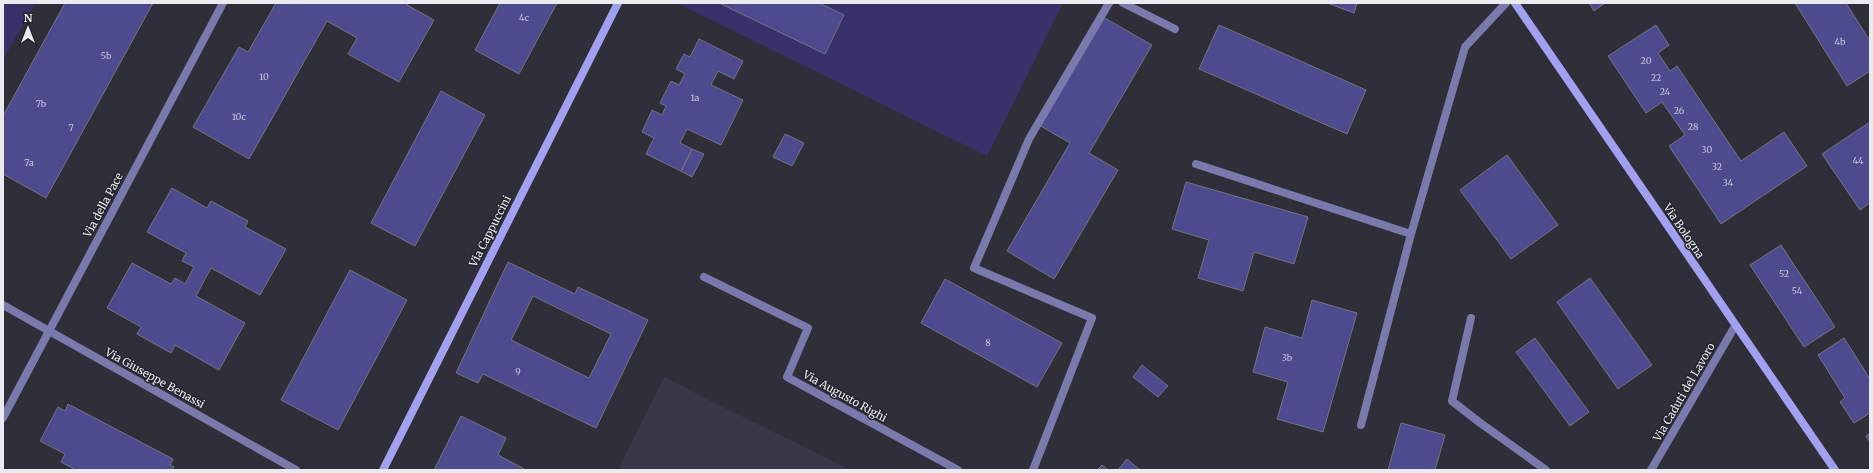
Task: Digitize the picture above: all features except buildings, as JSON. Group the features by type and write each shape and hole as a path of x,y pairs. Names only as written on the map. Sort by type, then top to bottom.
{"main road":[{"name":"Via Cappuccini","path":"383,470 618,3"},
{"name":"Via Bologna","path":"1515,3 1835,470"}],"street":[{"name":"Via della Pace","path":"3,418 223,3"},
{"path":"1033,470 1092,318 974,268 1029,139 1109,3"},
{"path":"1122,3 1175,29"},
{"path":"1361,425 1411,234 1465,47 1506,3"},
{"path":"1196,164 1411,234"},
{"name":"Via Augusto Righi","path":"704,277 808,328 787,377 957,470"},
{"name":"Via Giuseppe Benassi","path":"3,305 296,470"},
{"path":"1471,318 1452,401 1546,470"},
{"name":"Via Caduti del Lavoro","path":"1651,470 1735,326"}],"shaded area":[{"path":"3,3 35,3 3,60"},
{"path":"677,3 1063,3 987,156"},
{"path":"664,377 850,470 623,470 619,468"}]}
